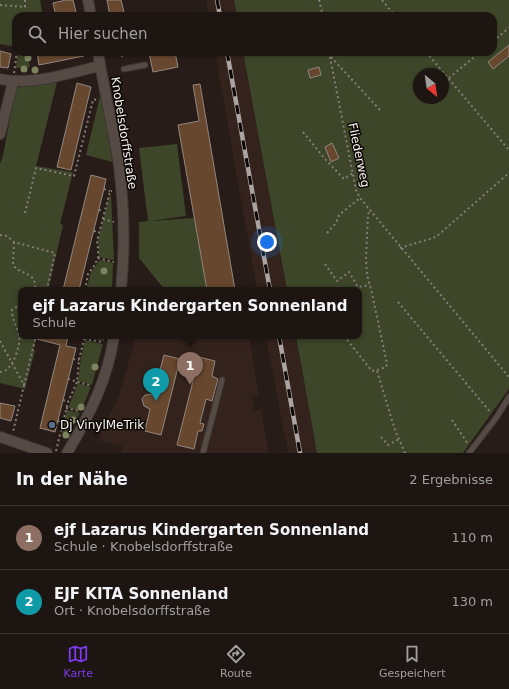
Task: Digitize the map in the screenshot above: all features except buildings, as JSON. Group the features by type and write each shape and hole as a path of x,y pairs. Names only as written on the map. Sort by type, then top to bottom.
{"street":[{"path":"88,0 90,12"},
{"name":"Knobelsdorffstraße","path":"99,56 113,130 121,190 123,224 121,287"},
{"path":"0,79 13,82 42,79 100,66"},
{"path":"0,134 13,82"},
{"path":"67,453 90,414 101,388 114,340"},
{"path":"0,437 47,453"}],"lane":[{"path":"124,69 145,65"},
{"path":"204,453 222,380"},
{"path":"471,451 496,418 509,397"}],"path":[{"path":"0,5 25,7 25,0"},
{"path":"320,0 322,12"},
{"path":"382,0 392,12"},
{"path":"497,38 509,28"},
{"path":"13,82 16,56"},
{"path":"330,56 380,110"},
{"name":"Fliederweg","path":"330,56 356,190 360,198 400,248 509,377"},
{"path":"430,56 440,68"},
{"path":"475,56 449,78 509,149"},
{"path":"25,213 36,168 74,176 93,100 95,100 103,82"},
{"path":"303,132 325,160 344,179 353,173"},
{"path":"400,248 436,237 509,173"},
{"path":"104,189 110,191 121,190"},
{"path":"86,287 88,274 98,258 97,241 110,191"},
{"path":"327,233 336,223 339,215 360,198"},
{"path":"99,210 104,211"},
{"path":"346,339 372,371 386,367 387,364 367,275 366,259 368,214 370,210"},
{"path":"94,231 99,232"},
{"path":"0,235 7,236 14,242 56,253 48,287"},
{"path":"14,242 13,265 17,269 32,277 34,287"},
{"path":"98,258 122,264"},
{"path":"325,264 337,281 349,272 358,287 370,285"},
{"path":"84,273 88,274"},
{"path":"398,302 496,418"},
{"path":"18,306 12,310 13,320 18,332"},
{"path":"0,372 6,371 12,362 17,350 19,339"},
{"path":"11,440 35,339"},
{"path":"56,453 68,402 77,382 79,360 84,339 114,340"},
{"path":"0,341 24,385"},
{"path":"73,359 79,360"},
{"path":"377,370 395,430 405,453"},
{"path":"68,379 101,388"},
{"path":"63,400 68,402"},
{"path":"452,420 471,451"},
{"path":"58,421 63,422"},
{"path":"380,437 388,445 399,439"}],"shaded area":[{"path":"206,0 234,0 236,12 208,12"},
{"path":"216,56 244,56 286,287 256,287"},
{"path":"135,339 250,339 259,395 252,396 254,411 261,409 269,453 121,453 122,446 98,440 119,396"},
{"path":"267,339 297,339 317,453 288,453"}],"green space":[{"path":"0,0 40,0 42,12 12,12 12,46 0,44"},
{"path":"234,0 509,0 509,389 463,453 317,453 297,339 362,339 362,287 286,287 244,56 497,56 497,12 236,12"},
{"path":"18,56 28,56 30,67 16,68"},
{"path":"58,78 36,166 73,172 60,224 63,225 49,287 18,287 18,339 36,339 33,350 35,351 25,389 0,383 0,164 16,88"},
{"path":"100,96 108,119 112,162 86,155"},
{"path":"177,144 186,216 150,221 194,218 206,287 163,287 139,258 139,222 148,221 139,148"},
{"path":"111,194 114,260 99,257 98,240"},
{"path":"101,260 113,263 112,287 87,287 91,272"},
{"path":"85,340 103,344 92,385 78,381"},
{"path":"78,383 91,387 81,411 68,408"},
{"path":"67,410 80,413 66,437 62,432"}],"railway":[{"path":"217,0 219,12"},
{"path":"228,56 269,287"},
{"path":"280,339 300,453"}],"place":[{"name":"ejf Lazarus Kindergarten Sonnenland","path":"190,385"},
{"name":"EJF KITA Sonnenland","path":"156,401"},
{"name":"Dj VinylMeTrik","path":"52,425"}]}
